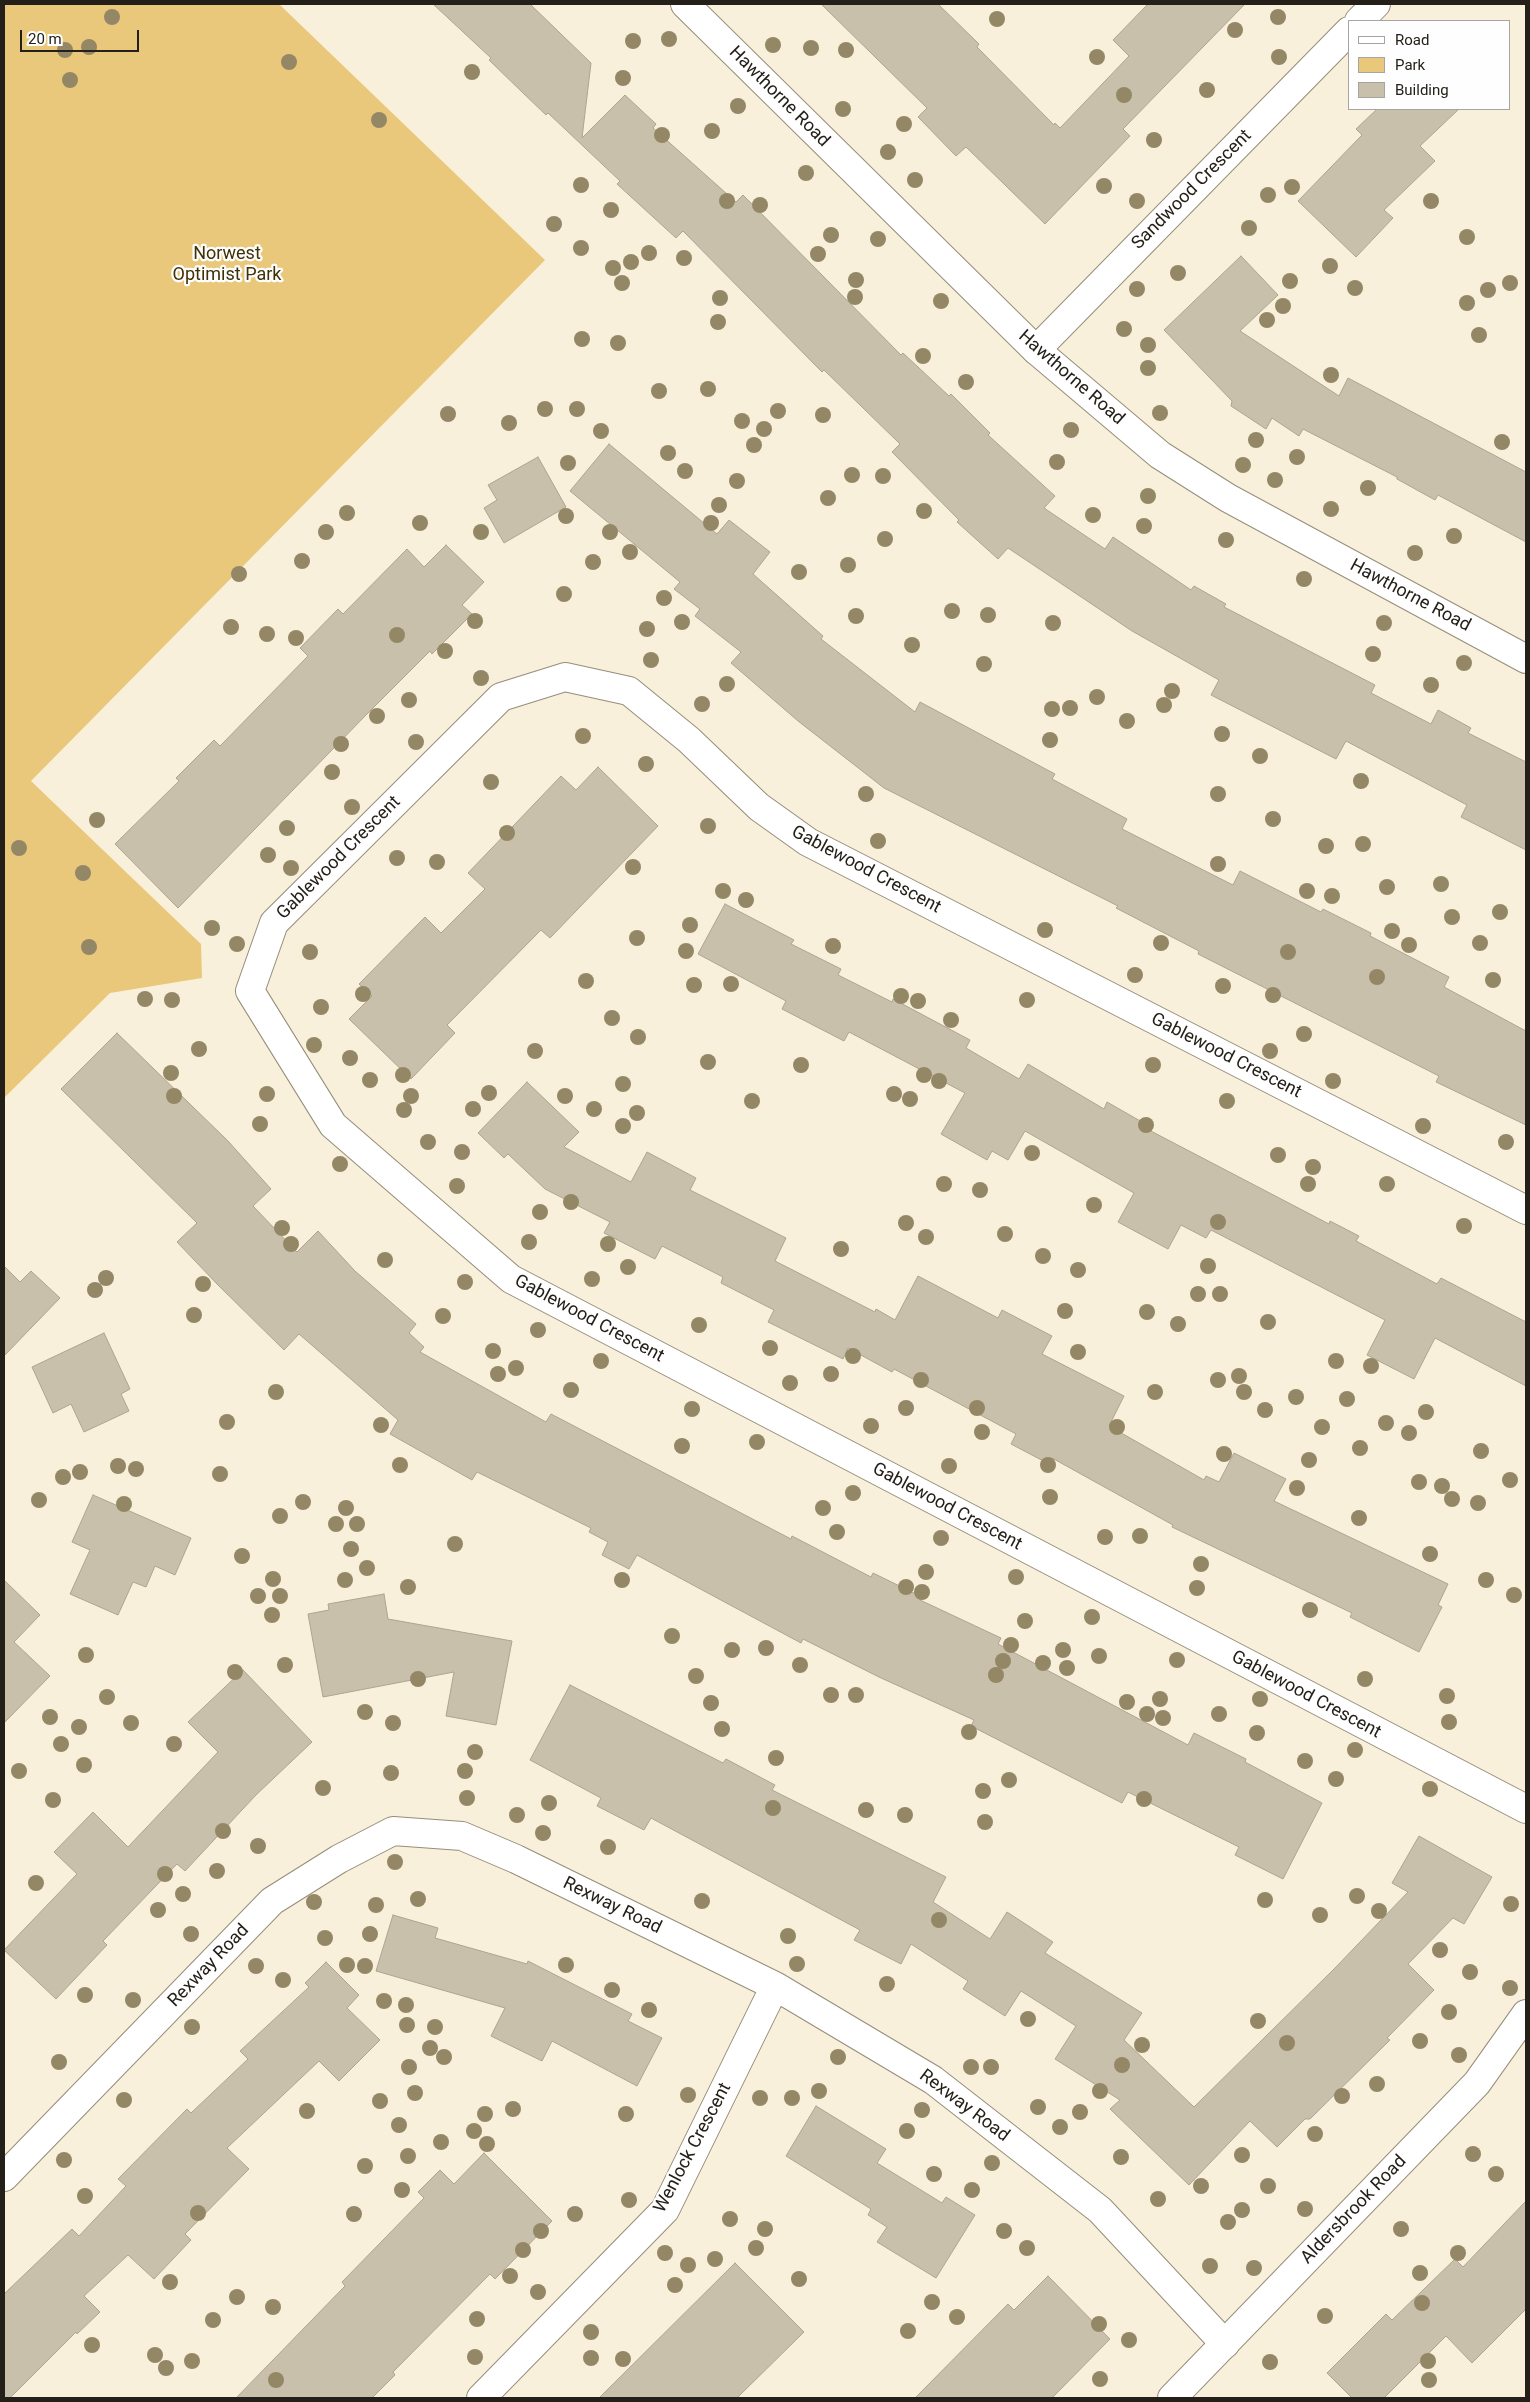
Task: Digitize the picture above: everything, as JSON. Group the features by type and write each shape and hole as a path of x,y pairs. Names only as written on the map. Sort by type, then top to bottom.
{"street":[{"name":"Hawthorne Road","path":"685,4 1036,350 1167,460 1228,498 1526,658"},
{"path":"1360,20 1376,4"},
{"name":"Sandwood Crescent","path":"1036,350 1348,32"},
{"name":"Gablewood Crescent","path":"1526,1210 808,842 759,807 689,740 629,691 564,677 501,697 274,923 250,991 333,1126 511,1279 1526,1809"},
{"name":"Rexway Road","path":"4,2177 272,1901 338,1859 393,1831 462,1836 516,1859 775,1986 933,2080 1100,2210 1225,2344"},
{"name":"Wenlock Crescent","path":"481,2398 664,2210 775,1986"},
{"name":"Aldersbrook Road","path":"1172,2398 1477,2083 1526,2014"}],"green space":[{"name":"Norwest Optimist Park","path":"4,4 279,4 545,260 31,781 201,944 202,978 110,993 4,1098"}],"building":[{"path":"433,4 530,4 591,63 582,138 625,95 656,124 653,128 736,202 743,195 901,355 903,353 949,396 951,394 990,433 988,435 1055,496 1044,508 1105,549 1113,537 1191,590 1194,586 1226,604 1224,607 1375,685 1371,693 1431,724 1438,710 1471,728 1468,733 1526,762 1526,850 1461,817 1467,805 1346,741 1336,759 1211,695 1219,680 1132,631 1008,548 998,559 957,522 959,520 892,452 900,444 824,370 822,372 683,231 676,238 617,184 620,181 548,113 546,115 489,60 491,58"},
{"path":"821,4 938,4 979,44 977,47 1054,125 1055,123 1060,128 1129,56 1113,40 1148,4 1245,4 1123,129 1130,136 1045,224 966,147 956,156 918,117 927,108"},
{"path":"1376,110 1458,110 1420,146 1435,161 1384,210 1393,218 1356,257 1298,201 1362,135 1356,129"},
{"path":"1241,256 1278,295 1240,331 1339,396 1348,378 1526,472 1526,542 1438,495 1435,500 1397,479 1397,477 1303,429 1299,436 1272,418 1266,429 1231,406 1232,401 1164,330"},
{"path":"609,444 717,534 729,520 770,552 753,574 823,636 821,639 915,712 920,702 1055,774 1052,779 1127,819 1122,829 1233,885 1240,871 1321,912 1323,909 1371,933 1370,936 1449,977 1444,987 1526,1031 1526,1125 1436,1082 1439,1076 1198,954 1199,951 1116,908 1118,906 884,788 798,721 731,663 741,652 695,616 700,609 674,589 680,582 570,491"},
{"path":"538,457 566,507 504,543 484,508 497,500 488,485"},
{"path":"446,545 484,582 462,605 472,614 432,654 430,651 367,714 178,908 115,844 179,781 176,778 214,740 220,746 308,656 300,648 338,609 343,614 407,549 424,567"},
{"path":"598,767 658,826 550,938 541,930 447,1025 455,1033 411,1079 349,1019 372,996 359,984 425,917 441,933 485,889 468,873 561,776 576,790"},
{"path":"725,904 794,940 791,944 841,969 838,975 892,1002 893,999 970,1040 966,1048 1019,1079 1028,1064 1104,1109 1107,1102 1149,1126 1147,1129 1329,1224 1330,1221 1359,1236 1356,1241 1437,1284 1441,1278 1526,1322 1526,1386 1435,1338 1414,1379 1367,1355 1385,1320 1211,1230 1206,1238 1181,1225 1168,1249 1118,1222 1134,1193 1025,1131 1008,1160 992,1151 987,1160 941,1134 965,1093 849,1032 844,1041 782,1009 786,1001 698,954"},
{"path":"117,1033 228,1141 271,1189 253,1206 297,1252 318,1231 355,1271 416,1324 409,1333 424,1347 420,1352 546,1422 551,1414 791,1539 792,1536 871,1577 873,1573 922,1597 920,1600 1001,1638 998,1644 1188,1745 1194,1733 1246,1759 1245,1762 1322,1803 1283,1879 1235,1855 1239,1847 1128,1792 1122,1803 971,1726 974,1720 881,1678 803,1639 801,1643 637,1555 629,1569 602,1555 608,1542 589,1532 591,1528 477,1472 472,1480 390,1434 398,1420 299,1334 284,1350 217,1284 177,1242 197,1223 61,1089"},
{"path":"527,1082 579,1132 564,1147 631,1182 647,1152 696,1178 690,1190 786,1238 775,1261 875,1312 876,1309 895,1320 918,1276 998,1318 1002,1310 1052,1336 1042,1354 1124,1396 1109,1426 1204,1480 1206,1476 1219,1482 1234,1453 1286,1479 1274,1501 1448,1584 1438,1605 1442,1607 1419,1652 1350,1617 1352,1613 1172,1527 1173,1525 1052,1458 1049,1464 1011,1444 1016,1434 894,1369 892,1372 848,1348 843,1359 768,1322 774,1310 721,1283 723,1277 662,1246 655,1259 604,1233 610,1222 545,1189 508,1154 504,1158 478,1133"},
{"path":"4,1266 20,1282 31,1271 60,1298 4,1356"},
{"path":"104,1333 130,1389 121,1394 129,1411 84,1432 71,1404 53,1413 32,1367"},
{"path":"93,1495 191,1538 175,1575 155,1566 146,1587 133,1582 118,1615 70,1594 90,1550 72,1542"},
{"path":"4,1580 40,1615 14,1642 50,1676 4,1723"},
{"path":"384,1594 388,1619 512,1641 496,1725 446,1716 454,1672 323,1697 308,1614 329,1610 328,1604"},
{"path":"243,1670 312,1742 256,1795 185,1871 177,1864 103,1941 107,1945 56,1999 4,1950 77,1874 54,1852 93,1812 128,1847 218,1752 188,1722"},
{"path":"570,1685 723,1763 726,1759 775,1785 772,1790 946,1877 933,1902 990,1939 1007,1912 1053,1942 1045,1953 1142,2013 1124,2040 1194,2107 1334,1969 1408,1892 1392,1883 1419,1836 1492,1877 1464,1924 1453,1918 1408,1964 1434,1990 1387,2038 1390,2040 1310,2119 1305,2119 1277,2147 1250,2121 1189,2185 1110,2109 1120,2100 1055,2059 1076,2026 1021,1991 1005,2016 963,1989 968,1981 911,1944 901,1964 854,1940 860,1930 651,1818 644,1830 597,1806 601,1798 530,1760"},
{"path":"393,1915 438,1928 435,1938 527,1964 528,1961 632,2014 628,2021 662,2038 637,2086 552,2041 542,2061 491,2036 505,2008 376,1971"},
{"path":"326,1962 359,1995 347,2008 380,2040 339,2081 319,2061 227,2148 249,2169 185,2234 191,2240 154,2279 128,2255 84,2296 100,2312 77,2334 76,2332 10,2398 4,2398 4,2294 72,2229 79,2236 126,2186 118,2179 187,2109 191,2113 248,2059 240,2051 309,1987 305,1983"},
{"path":"816,2106 886,2149 877,2163 942,2203 946,2197 975,2215 936,2278 877,2242 887,2227 868,2215 871,2209 786,2156"},
{"path":"484,2153 552,2221 495,2279 490,2274 393,2372 395,2375 372,2398 236,2398 345,2286 342,2282 424,2198 418,2192 440,2170 454,2184"},
{"path":"1526,2201 1526,2309 1472,2363 1446,2336 1384,2398 1352,2398 1327,2373 1386,2314 1392,2320 1455,2259 1463,2267"},
{"path":"735,2263 804,2332 737,2398 599,2398"},
{"path":"1048,2276 1110,2339 1052,2398 915,2398 1008,2304 1014,2310"}]}
